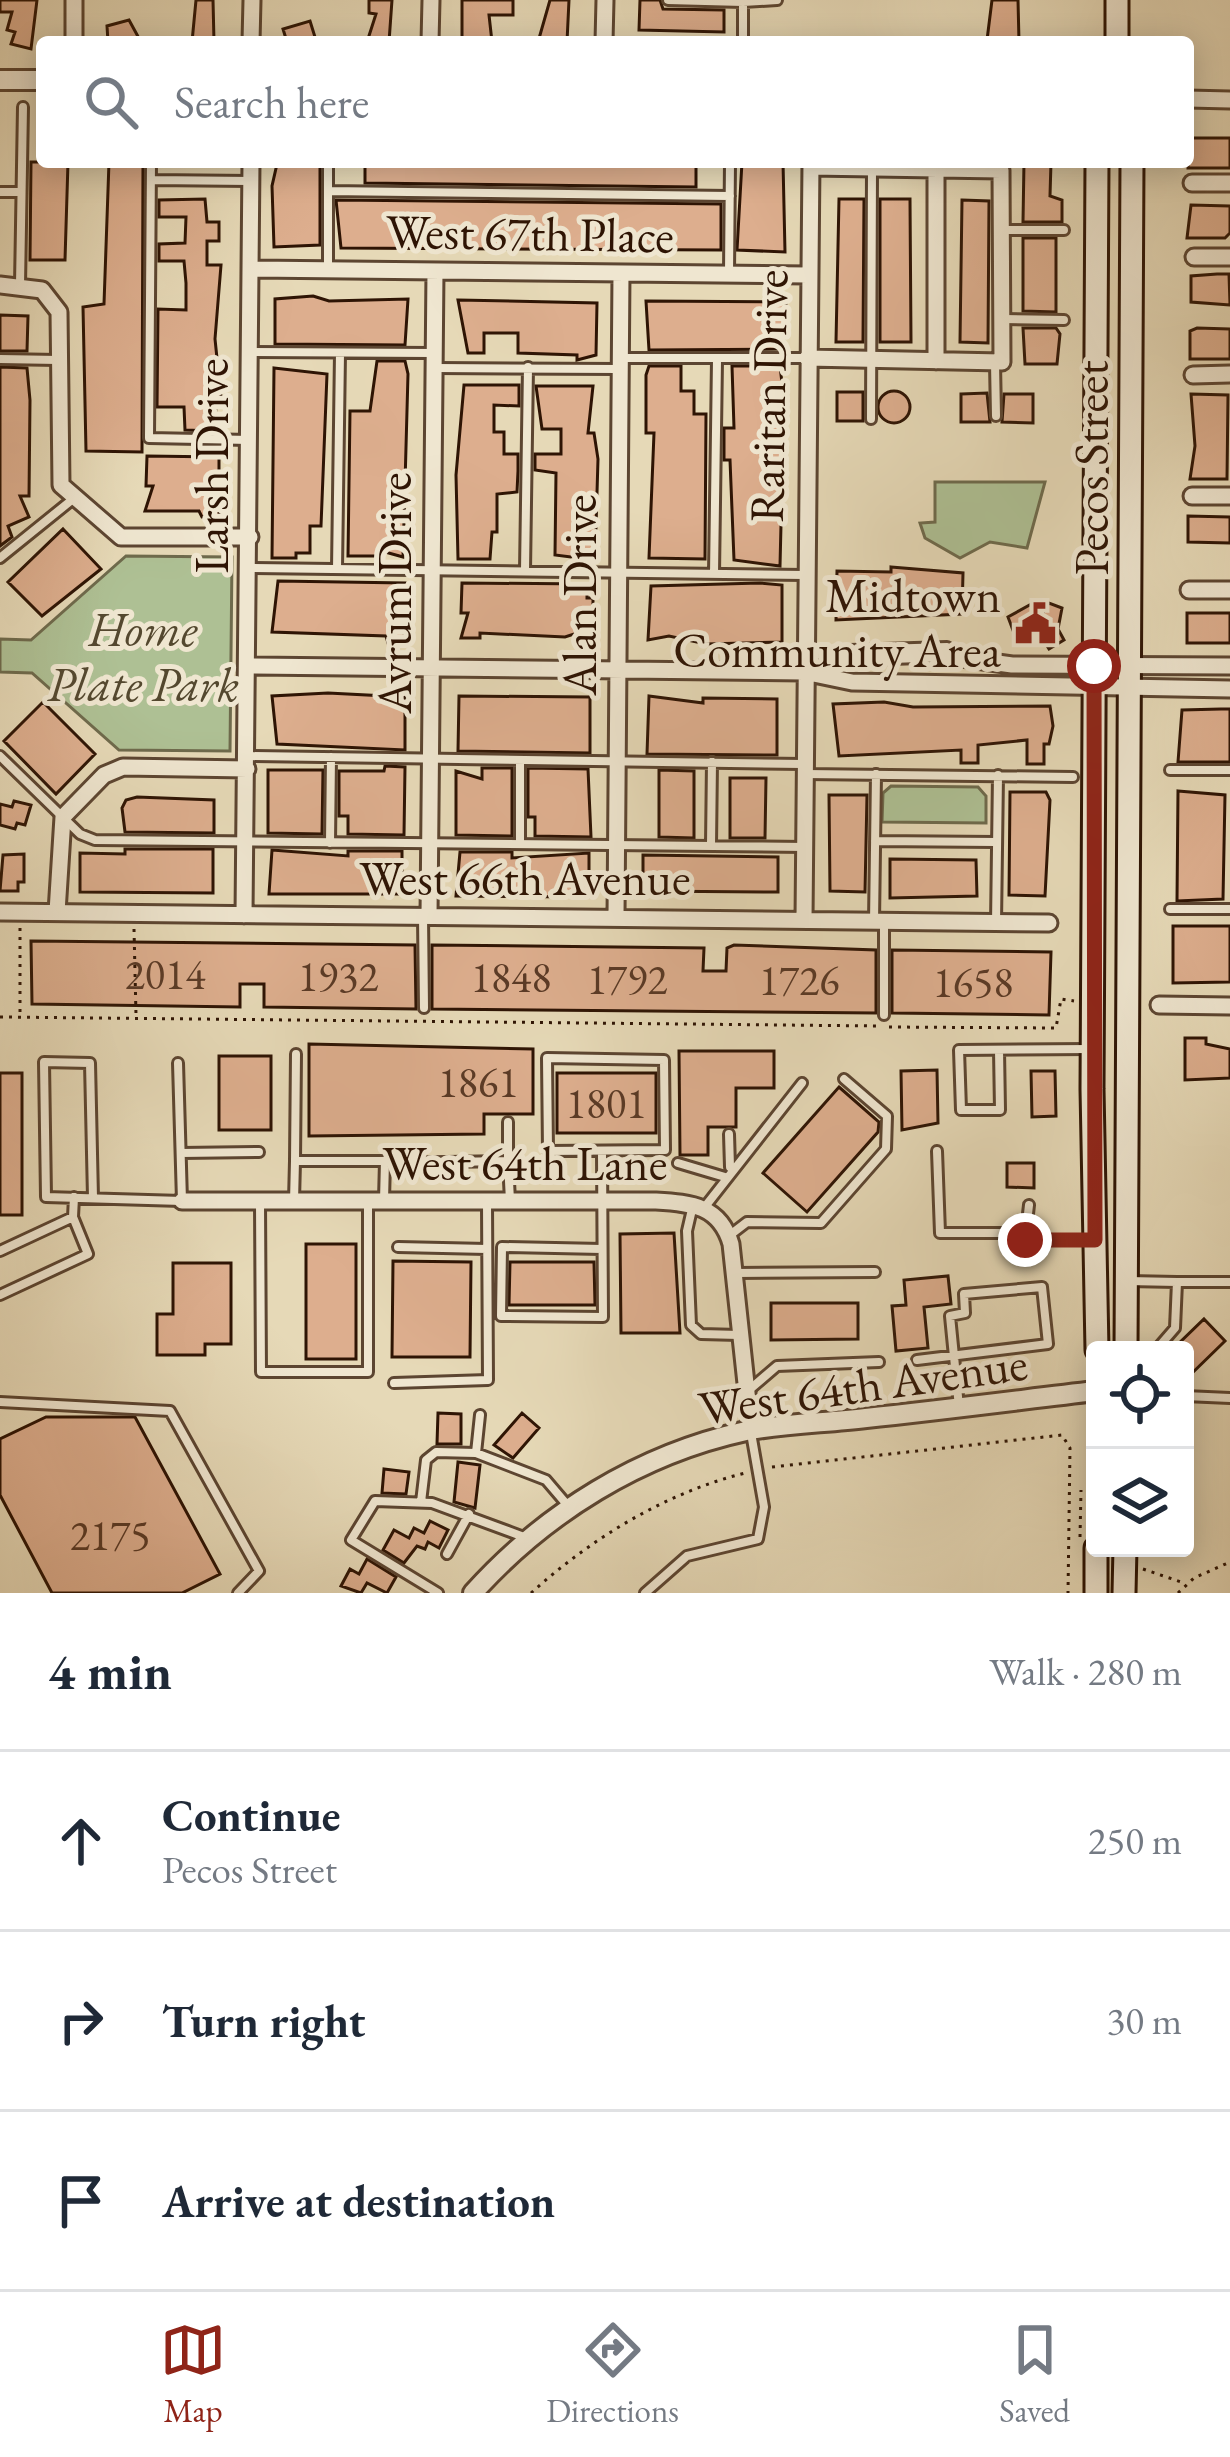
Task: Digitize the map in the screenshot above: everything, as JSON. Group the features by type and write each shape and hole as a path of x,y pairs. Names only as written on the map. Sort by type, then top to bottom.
{"main road":[{"path":"1117,0 1117,36"},
{"name":"Pecos Street","path":"1097,168 1092,1049 1097,1341"},
{"name":"Pecos Street","path":"1126,1341 1132,168"},
{"path":"1096,1557 1096,1593"},
{"path":"1124,1593 1125,1557"}],"street":[{"path":"74,0 74,36"},
{"path":"251,36 252,0"},
{"path":"430,36 431,0"},
{"path":"604,36 605,0"},
{"path":"0,80 36,80"},
{"path":"1194,99 1230,100"},
{"name":"Larsh Drive","path":"244,915 251,168"},
{"name":"Raritan Drive","path":"805,920 811,168"},
{"path":"807,358 1001,362 1001,170 857,168"},
{"path":"936,170 936,361"},
{"path":"1192,183 1230,183"},
{"path":"1194,257 1230,257"},
{"name":"West 67th Place","path":"251,269 808,275"},
{"name":"Avrum Drive","path":"426,916 432,758 435,271"},
{"name":"Alan Drive","path":"616,917 621,273"},
{"path":"0,285 42,290 59,312 61,485 121,537 250,538"},
{"path":"1193,375 1230,374"},
{"path":"1192,496 1230,496"},
{"path":"1189,590 1230,590"},
{"path":"804,672 878,656 959,657 1094,676"},
{"path":"249,665 804,672 852,682 1133,676 1230,666"},
{"path":"1133,676 1230,689"},
{"path":"57,912 63,817 104,775 123,767 247,762"},
{"name":"West 66th Avenue","path":"0,912 1049,923"},
{"path":"1159,1005 1230,1006"},
{"name":"West 64th Lane","path":"182,1201 602,1201 698,1206 722,1220 729,1236"},
{"path":"729,1236 751,1430"},
{"name":"West 64th Avenue","path":"473,1593 527,1538 569,1508 636,1469 751,1430 1086,1392"}],"lane":[{"path":"668,0 777,0"},
{"path":"743,2 743,36"},
{"path":"20,285 23,106"},
{"path":"151,168 149,438 250,440"},
{"path":"328,168 328,269"},
{"path":"729,273 730,168"},
{"path":"871,419 872,169"},
{"path":"151,180 251,181"},
{"path":"328,191 730,196"},
{"path":"0,192 21,192"},
{"path":"1001,230 1064,230"},
{"path":"1002,319 1064,320"},
{"path":"251,352 340,353 528,367 807,358"},
{"path":"337,569 340,353"},
{"path":"0,359 60,360"},
{"path":"714,574 717,360"},
{"path":"995,362 996,416"},
{"path":"525,571 528,367"},
{"path":"0,558 74,498"},
{"path":"250,568 805,575"},
{"path":"0,756 94,840 805,847"},
{"path":"247,762 331,758 712,761 875,774 1073,777"},
{"path":"330,843 331,758"},
{"path":"520,760 520,844"},
{"path":"712,761 712,845"},
{"path":"1170,770 1230,770"},
{"path":"875,774 884,1015"},
{"path":"996,924 998,775"},
{"path":"875,841 996,842"},
{"path":"1170,909 1230,909"},
{"path":"424,1008 426,916"},
{"path":"999,1050 1000,1109 961,1109 959,1050 1092,1049"},
{"path":"294,1201 296,1054"},
{"path":"547,1058 664,1060 665,1150 602,1153 548,1150 547,1058"},
{"path":"93,1198 90,1063 44,1062 46,1197 182,1201 178,1063"},
{"path":"729,1236 747,1222 820,1223 886,1149 887,1116 844,1079"},
{"path":"742,1335 701,1334 692,1324 687,1231 698,1206 802,1083"},
{"path":"508,1122 510,1202"},
{"path":"728,1173 729,1133"},
{"path":"937,1150 940,1233 1026,1233"},
{"path":"181,1153 260,1152"},
{"path":"602,1153 603,1317 501,1316 502,1247 602,1249"},
{"path":"295,1161 508,1161"},
{"path":"260,1201 261,1372 368,1372 376,1201 385,1163"},
{"path":"678,1163 728,1173"},
{"path":"0,1295 88,1254 74,1217 74,1197"},
{"path":"394,1383 488,1380 487,1202"},
{"path":"1029,1205 1025,1240 1095,1240"},
{"path":"0,1251 74,1217"},
{"path":"398,1247 487,1250"},
{"path":"734,1274 874,1272"},
{"path":"1126,1281 1230,1282"},
{"path":"1163,1341 1174,1328 1177,1282"},
{"path":"917,1360 954,1355 1048,1344 1042,1287 964,1294 965,1313 950,1316 954,1355 959,1407"},
{"path":"748,1391 777,1366 879,1362"},
{"path":"1194,1396 1230,1398"},
{"path":"0,1402 170,1411 260,1571 238,1593"},
{"path":"476,1453 480,1415"},
{"path":"645,1593 687,1556 744,1547 758,1539 764,1507 751,1430"},
{"path":"421,1502 426,1460 436,1452 476,1453 546,1480 569,1508"},
{"path":"438,1593 351,1540 375,1501 421,1502 469,1514 527,1538"},
{"path":"447,1554 469,1514"}],"path":[{"path":"20,912 20,1016"},
{"path":"134,913 136,1017"},
{"path":"0,1017 1057,1028 1061,999 1078,1006"},
{"path":"531,1593 588,1547 706,1483 758,1470 1062,1435 1070,1448 1069,1593"},
{"path":"1178,1593 1185,1584 1230,1562"},
{"path":"1138,1568 1176,1576 1185,1584"}],"green space":[{"path":"935,482 1045,482 1027,548 990,542 960,558 925,538 920,523 935,522"},
{"name":"Home Plate Park","path":"126,556 232,557 230,751 119,750 32,673 0,672 0,639 31,640"},
{"path":"891,786 978,787 986,796 986,823 882,822 883,793"}],"building":[{"path":"0,0 37,0 31,49 11,44 15,32 7,30 12,12 0,12"},
{"path":"196,0 213,0 214,36 193,36"},
{"path":"369,0 392,0 389,36 369,36 376,14 369,13"},
{"path":"462,0 513,0 513,15 489,15 491,36 462,36"},
{"path":"550,0 569,0 567,36 540,36"},
{"path":"640,0 660,0 663,9 724,10 724,32 639,30"},
{"path":"992,0 1018,0 1019,36 988,36"},
{"path":"129,20 138,36 108,36 107,26"},
{"path":"310,21 315,36 285,36 283,29"},
{"path":"1194,138 1230,138 1230,168 1194,168"},
{"path":"31,162 36,162 36,168 68,168 65,260 30,260"},
{"path":"109,168 143,168 142,452 86,451 83,307 104,304"},
{"path":"276,168 320,168 320,245 274,247 272,186"},
{"path":"365,168 696,168 696,187 365,183"},
{"path":"742,168 783,168 785,252 737,250"},
{"path":"1024,168 1051,168 1050,196 1062,200 1062,222 1023,222"},
{"path":"205,199 207,222 219,222 219,241 207,241 207,265 221,265 215,339 222,407 216,407 214,431 185,430 184,407 157,407 158,309 186,310 184,261 159,261 159,244 185,243 186,217 159,217 159,200"},
{"path":"839,199 864,199 863,342 836,342"},
{"path":"880,199 910,199 911,342 880,342"},
{"path":"336,200 721,204 721,250 341,248"},
{"path":"962,200 989,201 988,343 960,342"},
{"path":"1191,205 1230,206 1230,233 1225,238 1187,238"},
{"path":"1023,238 1056,238 1056,312 1023,311"},
{"path":"1229,274 1230,305 1191,302 1191,276"},
{"path":"313,296 329,301 408,299 405,345 275,344 275,299"},
{"path":"458,300 597,303 596,355 577,360 577,355 518,353 518,333 484,333 484,353 468,353"},
{"path":"646,301 786,302 783,349 649,350"},
{"path":"0,315 28,316 27,351 0,351"},
{"path":"1023,328 1056,328 1060,334 1057,364 1025,364"},
{"path":"1230,329 1230,359 1190,359 1190,331"},
{"path":"377,361 405,361 408,374 403,557 378,550 378,556 348,556 350,411 370,411"},
{"path":"649,366 681,366 681,391 694,391 694,414 706,414 705,559 649,558 654,433 646,433 646,375"},
{"path":"732,366 780,366 784,400 780,566 734,560 730,460 724,460 724,428 734,428"},
{"path":"0,367 27,368 30,400 29,496 20,496 29,517 8,526 12,537 0,546"},
{"path":"274,368 327,374 321,526 310,526 310,553 296,553 296,558 272,558"},
{"path":"464,385 519,385 519,406 494,405 494,432 504,432 504,454 518,454 518,471 517,492 497,494 497,532 492,532 490,559 458,559 456,475"},
{"path":"536,386 593,386 588,433 594,433 598,459 595,560 555,555 556,473 535,470 535,454 561,454 561,429 542,429"},
{"path":"894,391 905,396 910,407 905,418 894,423 883,418 878,407 883,396"},
{"path":"837,392 863,392 863,421 837,421"},
{"path":"987,393 990,422 961,422 961,394"},
{"path":"1004,394 1033,394 1033,423 1002,422"},
{"path":"1191,394 1228,395 1227,479 1190,479 1195,446"},
{"path":"147,456 219,457 219,486 212,486 220,517 202,517 199,511 145,511 153,486 146,486"},
{"path":"1188,516 1230,517 1230,543 1188,542"},
{"path":"63,529 101,569 42,616 8,582"},
{"path":"891,567 963,573 962,614 836,620 837,571 891,572"},
{"path":"278,581 405,583 405,612 399,612 406,643 388,643 386,636 272,632"},
{"path":"462,583 587,584 587,598 593,598 593,628 565,637 480,633 480,638 461,638 468,613 461,613"},
{"path":"782,585 782,642 706,644 669,636 648,640 651,586"},
{"name":"Midtown Community Area","path":"1035,602 1042,614 1049,603 1062,608 1058,629 1064,640 1049,649 1044,641 1017,641 1008,617"},
{"path":"1187,613 1230,613 1230,643 1187,643"},
{"path":"272,696 405,697 405,750 277,744"},
{"path":"459,696 590,697 590,753 458,751"},
{"path":"649,696 703,703 703,698 777,699 777,755 647,754"},
{"path":"43,702 95,754 56,794 4,741"},
{"path":"884,702 913,707 1050,706 1053,726 1049,744 1044,744 1044,764 1027,764 1027,740 978,745 978,763 961,763 961,750 839,756 833,704"},
{"path":"1230,709 1230,762 1178,762 1182,710"},
{"path":"385,766 405,767 404,835 348,834 348,816 339,816 339,771 384,771"},
{"path":"482,768 512,768 512,836 456,835 456,771 482,779"},
{"path":"528,768 588,769 591,837 535,836 535,817 528,817"},
{"path":"268,770 323,770 322,834 268,833"},
{"path":"659,770 694,771 694,838 659,837"},
{"path":"730,778 766,778 765,838 730,838"},
{"path":"1178,791 1225,795 1223,899 1177,901"},
{"path":"1010,792 1046,792 1050,800 1045,896 1009,895"},
{"path":"829,795 867,795 865,892 830,891"},
{"path":"126,800 214,800 214,833 125,832 122,808"},
{"path":"14,801 31,805 25,825 17,823 15,829 0,825 0,804 12,807"},
{"path":"125,849 213,849 213,893 80,892 80,853 125,854"},
{"path":"272,850 348,856 348,851 402,851 402,894 269,894"},
{"path":"460,852 512,852 512,858 589,853 589,897 456,896"},
{"path":"24,854 24,882 18,882 18,891 0,891 3,855"},
{"path":"643,855 778,857 778,892 643,891"},
{"path":"890,859 976,860 977,896 890,898"},
{"path":"1173,926 1230,926 1230,982 1173,983"},
{"path":"31,941 415,945 416,1009 264,1007 264,984 240,984 240,1007 32,1004"},
{"path":"432,945 704,948 703,971 726,971 727,948 734,945 876,950 876,1013 432,1009"},
{"path":"892,950 1051,952 1049,1015 892,1013"},
{"path":"1185,1038 1206,1038 1206,1044 1230,1049 1230,1078 1185,1080"},
{"path":"309,1044 533,1049 533,1114 484,1114 484,1134 309,1136"},
{"path":"679,1051 774,1051 774,1088 736,1088 736,1127 708,1127 708,1155 680,1155"},
{"path":"219,1056 271,1056 271,1130 219,1130"},
{"path":"937,1070 938,1123 902,1130 901,1071"},
{"path":"1031,1071 1055,1071 1056,1116 1032,1117"},
{"path":"0,1073 22,1073 22,1215 0,1215"},
{"path":"557,1073 656,1073 656,1133 557,1133"},
{"path":"839,1087 879,1122 878,1132 807,1212 763,1173"},
{"path":"1007,1163 1034,1163 1034,1188 1007,1187"},
{"path":"674,1233 680,1333 621,1333 620,1234"},
{"path":"306,1244 356,1244 356,1359 306,1359"},
{"path":"393,1261 471,1262 470,1357 392,1357"},
{"path":"510,1262 594,1262 595,1305 509,1305"},
{"path":"173,1263 231,1263 231,1344 205,1344 205,1355 157,1355 157,1314 173,1314"},
{"path":"948,1276 951,1304 924,1307 928,1348 896,1351 892,1306 906,1305 904,1280"},
{"path":"771,1303 858,1303 858,1339 771,1340"},
{"path":"1204,1319 1225,1341 1194,1371 1194,1341 1181,1341"},
{"path":"438,1413 461,1414 461,1444 437,1444"},
{"path":"522,1413 539,1428 513,1458 494,1445"},
{"path":"46,1417 135,1417 220,1574 182,1593 52,1593 0,1495 0,1439"},
{"path":"458,1462 480,1465 475,1508 454,1502"},
{"path":"384,1469 409,1472 406,1494 382,1493"},
{"path":"430,1521 448,1530 439,1548 428,1542 425,1549 417,1546 404,1563 383,1550 394,1530 409,1538 414,1528 424,1533"},
{"path":"367,1559 396,1577 387,1593 367,1583 361,1593 341,1586 350,1569 359,1574"}],"place":[{"name":"Midtown Community Area","path":"1035,623"}],"route":[{"path":"1025,1240 1095,1240 1091,1089 1094,666"}]}
